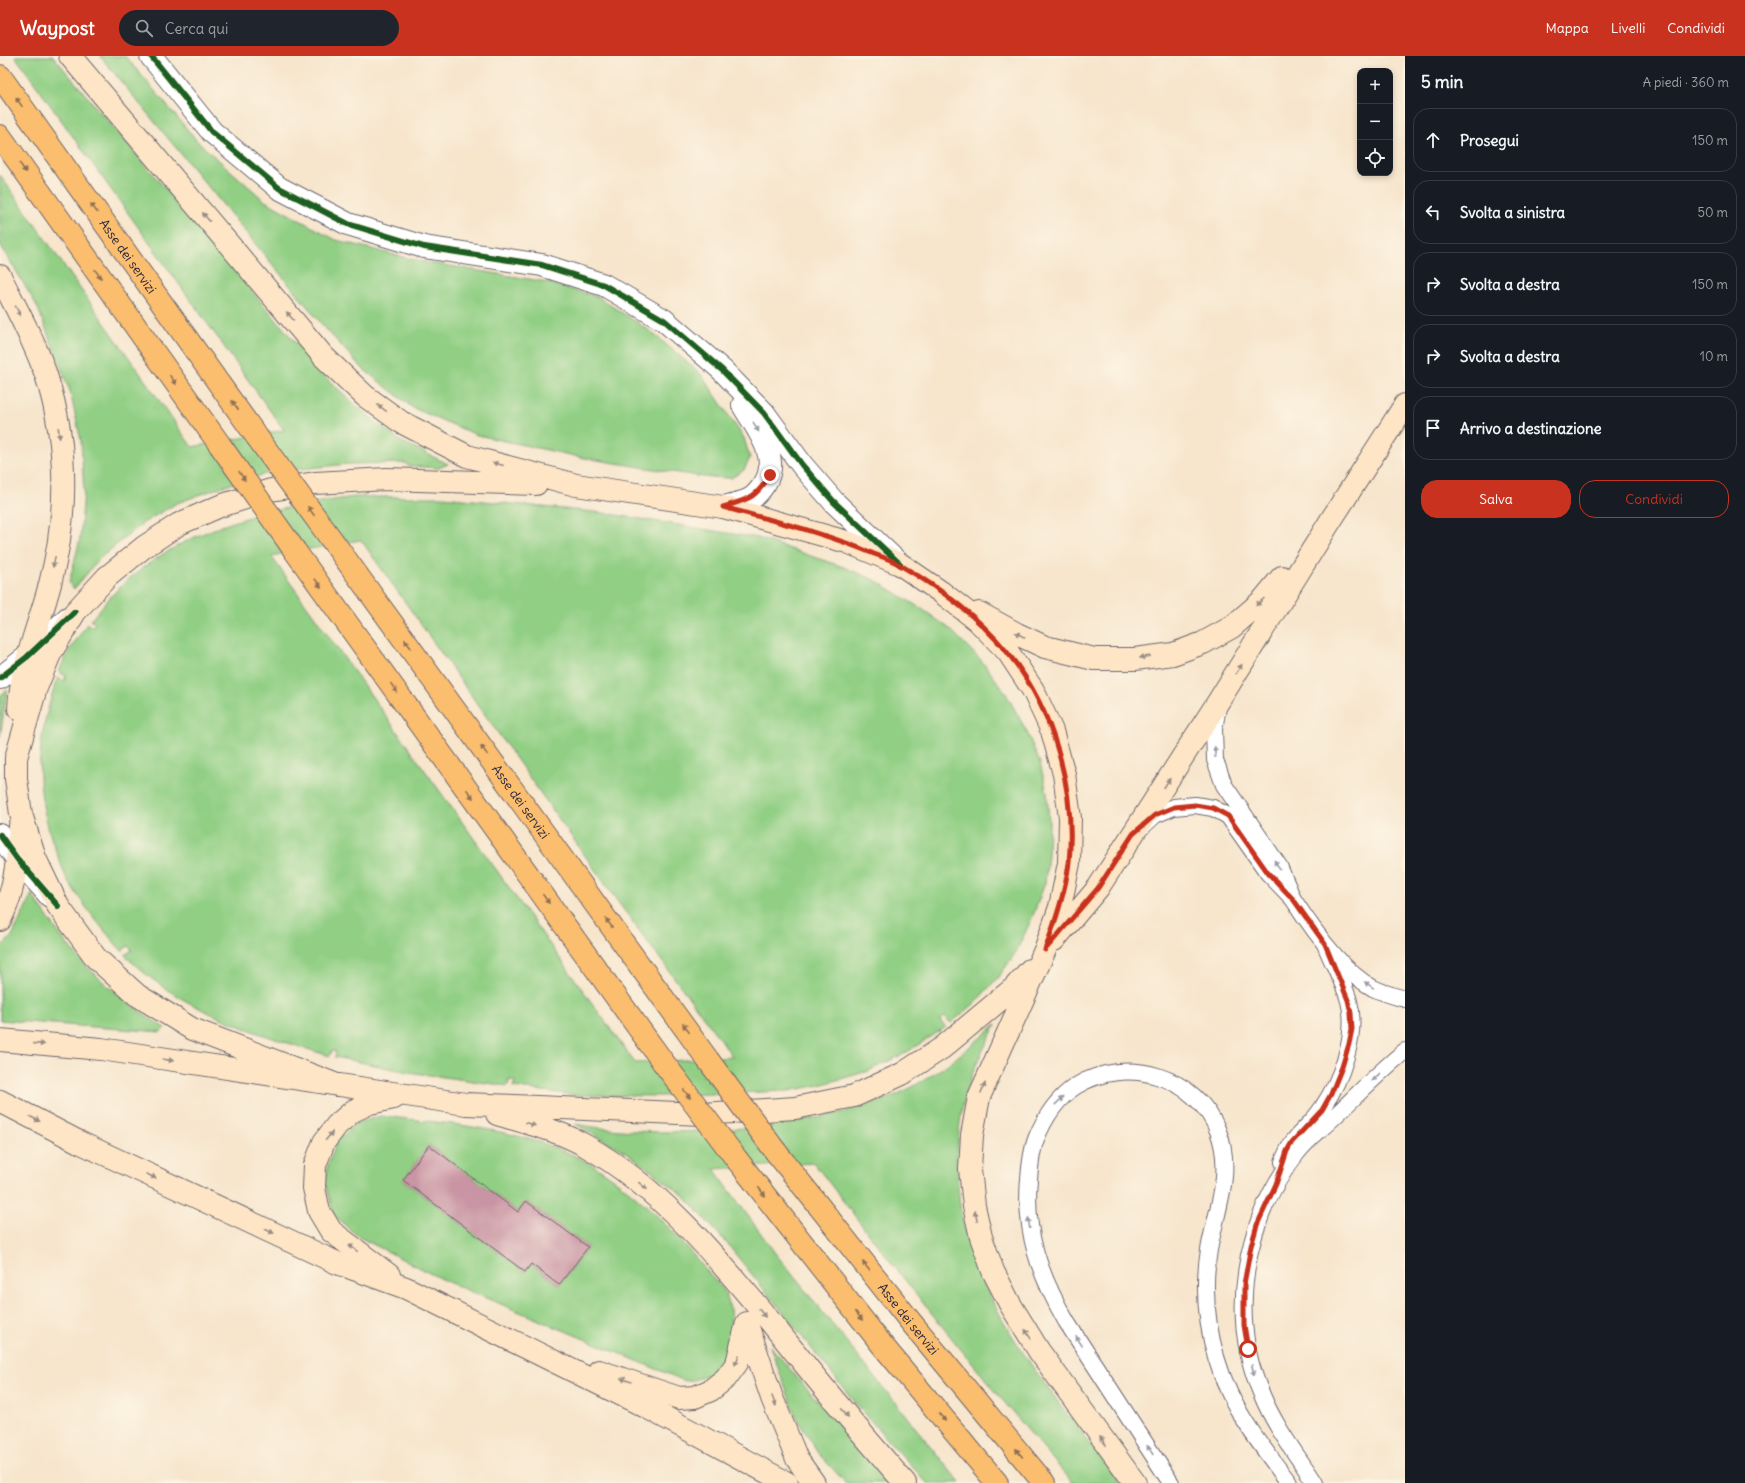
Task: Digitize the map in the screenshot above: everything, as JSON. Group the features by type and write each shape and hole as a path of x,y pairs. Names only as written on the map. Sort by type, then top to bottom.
{"main road":[{"path":"70,56 324,357 365,396 401,422 467,456 576,485 723,507 848,542 900,564 941,592 977,620 1008,652 1033,690 1054,738 1064,774 1070,818 1069,863 1060,907 1043,955 979,1097 972,1135 970,1169 974,1206 981,1237 993,1271 1010,1304 1039,1351 1135,1483"},
{"name":"Asse dei servizi","path":"0,76 334,543 776,1152 910,1321 1044,1483"},
{"path":"0,136 295,551 664,1062 738,1161 883,1346 997,1483"},
{"path":"0,276 24,322 46,375 57,421 63,463 63,504 59,540 50,584 27,657 20,692 16,779 21,814 35,858 58,906 96,958 138,995 192,1028 337,1085"},
{"path":"0,1040 101,1050 466,1104 701,1114 795,1108 854,1096 902,1074 942,1048 1014,988 1098,888 1218,702 1331,520 1405,405"},
{"path":"16,758 36,688 50,654 75,612 107,577 144,547 179,524 220,506 271,490 315,483 387,479 576,485"},
{"path":"941,592 1017,634 1045,647 1094,659 1135,659 1173,654 1203,643 1232,627 1263,600 1331,520"},
{"path":"0,920 6,908 18,860 21,814"},
{"path":"406,1288 331,1231 319,1211 314,1188 315,1165 317,1159 324,1142 337,1125 353,1111 370,1102 408,1096"},
{"path":"0,1101 79,1142 337,1264 406,1288 646,1407 787,1483"},
{"path":"466,1104 560,1134 584,1144 609,1160 655,1196 686,1225 729,1272 873,1448 905,1483"},
{"path":"729,1272 775,1405 798,1459 814,1483"},
{"path":"523,1345 679,1398 695,1397 711,1390 730,1373 737,1363 747,1323"}],"street":[{"path":"151,56 212,132 279,188 348,224 424,247 542,265 604,285 664,320 722,370 764,413 802,465 834,502 900,564"},
{"path":"722,370 766,444 770,460 770,475 762,488 750,499 723,507"},
{"path":"0,678 27,657 75,612"},
{"path":"0,835 18,860 58,906"}],"lane":[{"path":"1218,702 1214,729 1215,760 1224,785 1279,866 1293,899"},
{"path":"1133,834 1155,815 1174,807 1195,805 1213,808 1228,816 1268,873 1293,899 1325,944 1356,975 1372,987 1388,995 1405,999"},
{"path":"1316,1483 1275,1421 1262,1396 1253,1373 1245,1331 1244,1284 1246,1266 1257,1225 1276,1184 1287,1151 1292,1142 1322,1110 1331,1094 1342,1067 1349,1044 1352,1029 1348,1000 1325,944"},
{"path":"1276,1184 1298,1152 1405,1051"},
{"path":"1171,1483 1066,1321 1051,1294 1032,1242 1028,1192 1030,1168 1033,1145 1042,1124 1056,1104 1075,1086 1097,1076 1121,1071 1145,1072 1168,1079 1189,1092 1202,1105 1218,1130 1225,1154 1225,1180 1209,1251 1206,1286 1210,1334 1218,1362 1230,1392 1245,1421 1289,1483"}],"green space":[{"path":"15,56 53,56 323,375 361,410 399,440 448,464 439,468 408,466 406,463 348,464 272,472 221,487 177,503 143,523 100,558 74,589 69,583 80,539 84,492 81,441 70,391 37,306 0,244 0,175 192,447 284,430"},
{"path":"100,56 125,56 199,143 265,201 336,240 419,261 541,281 598,297 650,331 701,374 744,438 750,458 744,470 731,478 704,477 584,458 477,435 413,408 362,368 325,328"},
{"path":"355,497 443,497 604,513 758,538 846,568 875,580 922,609 950,629 981,660 1005,692 1026,730 1040,763 1047,793 1049,823 1045,883 1032,918 1016,952 1000,975 974,1004 951,1023 944,1017 940,1021 946,1027 904,1054 868,1071 820,1085 788,1091 660,1096 573,1095 513,1087 515,1081 509,1080 508,1086 408,1072 335,1057 336,1052 332,1051 330,1056 275,1039 221,1018 195,1006 170,991 146,975 125,955 132,950 128,946 122,951 107,934 68,881 53,844 44,812 40,780 40,764 44,724 57,678 64,681 66,676 59,672 65,657 87,624 93,626 95,623 91,620 117,590 159,556 185,542 239,520 268,512","holes":["361,540 615,898 733,1057 635,1063 271,556"]},
{"path":"7,690 0,738 0,696"},
{"path":"32,894 67,944 88,968 125,1000 165,1028 161,1032 0,1020 0,948 12,936"},
{"path":"996,1024 970,1081 960,1119 957,1160 958,1181 963,1222 968,1242 974,1261 1003,1321 1059,1403 1120,1483 1073,1483 941,1325 814,1163 714,1169 775,1253 960,1483 927,1483 861,1410 725,1241 683,1195 627,1153 575,1124 619,1130 686,1132 772,1125 828,1116 882,1100 913,1087 938,1071 974,1044"},
{"path":"381,1116 486,1129 538,1142 563,1151 604,1172 651,1210 680,1239 724,1292 730,1308 731,1332 729,1346 724,1358 710,1373 698,1379 685,1381 443,1280 359,1237 334,1215 325,1182 328,1164 337,1141 356,1123","holes":["429,1145 518,1212 526,1201 588,1247 559,1285 531,1264 525,1272 403,1180"]},
{"path":"770,1346 889,1483 846,1483 817,1452 795,1414"}],"building":[{"path":"429,1145 518,1212 526,1201 588,1247 559,1285 531,1264 525,1272 403,1180"}],"cycle path":[{"path":"151,56 212,132 279,188 348,224 424,247 542,265 604,285 664,320 722,370 764,413 802,465 834,502 900,564"},
{"path":"0,678 27,657 75,612"},
{"path":"0,835 18,860 58,906"}],"route":[{"path":"770,475 762,488 750,499 723,507 848,542 900,564 941,592 977,620 1008,652 1033,690 1052,731 1064,774 1070,818 1069,863 1060,907 1045,950 1098,888 1133,834 1155,815 1174,807 1195,805 1213,808 1228,816 1268,873 1293,899 1325,944 1348,1000 1352,1029 1342,1067 1331,1094 1322,1110 1292,1142 1287,1151 1276,1184 1257,1225 1246,1266 1244,1284 1244,1325 1248,1349"}]}
